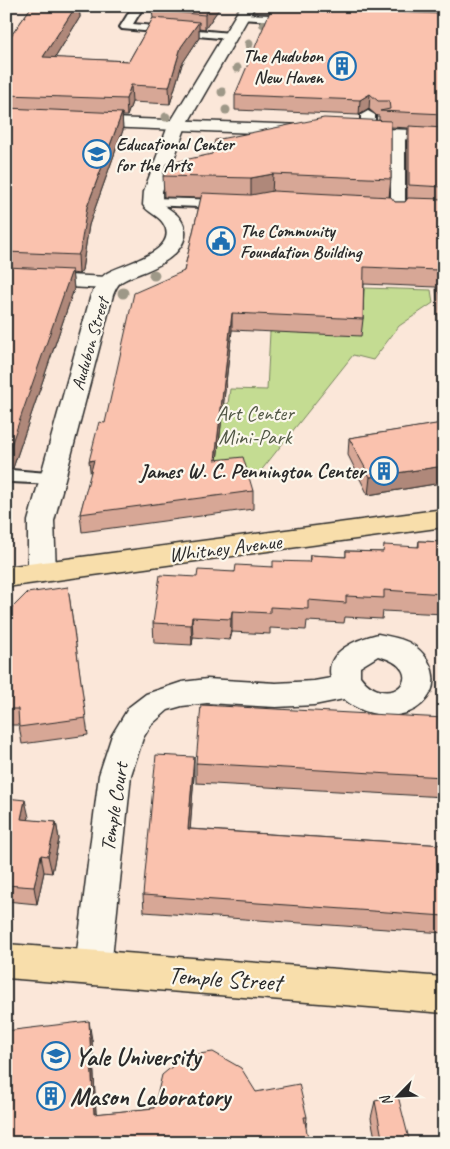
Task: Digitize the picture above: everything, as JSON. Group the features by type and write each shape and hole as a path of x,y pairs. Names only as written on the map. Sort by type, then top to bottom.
{"main road":[{"name":"Whitney Avenue","path":"6,577 444,518"},
{"name":"Temple Street","path":"6,961 444,995"}],"street":[{"path":"151,202 153,191 177,126 245,11"},
{"path":"70,121 319,131"},
{"path":"339,132 444,136"},
{"name":"Audubon Street","path":"42,572 41,521 93,326 108,283 122,272 161,256 175,242 176,231 172,222 156,209 151,202"},
{"path":"6,278 108,283"},
{"name":"Temple Court","path":"93,968 115,775 128,735 140,716 157,702 182,694 207,691 276,695 314,693 350,686"}],"lane":[{"path":"139,6 126,27 230,36"},
{"path":"245,11 274,18"},
{"path":"368,116 368,133"},
{"path":"398,134 398,210"},
{"path":"151,202 241,205"},
{"path":"380,206 398,210 416,208"},
{"path":"11,476 53,478"}],"green space":[{"name":"Art Center Mini-Park","path":"364,288 431,290 433,303 399,326 373,360 353,355 260,472 137,487 223,404 228,404 230,389 267,390 270,332 362,301"}],"building":[{"path":"32,6 76,6 43,57 129,61 153,18 199,22 181,47 169,87 131,85 126,99 6,95 6,43"},
{"path":"155,6 211,6 205,15 152,10"},
{"name":"The Audubon New Haven","path":"278,6 324,6 328,10 444,14 444,114 380,111 390,109 389,101 378,101 370,94 360,100 235,95 271,9"},
{"path":"6,108 122,113 87,207 78,255 6,252"},
{"path":"324,118 391,121 391,179 273,174 251,178 163,176 166,164 212,154 215,140"},
{"path":"409,126 444,128 444,187 409,185"},
{"path":"273,191 391,197 395,202 405,202 408,198 444,199 444,352 438,270 364,267 363,319 232,313 215,460 243,457 253,491 80,514 94,460 89,461 99,422 105,423 134,293 184,271 202,193 251,195"},
{"path":"6,267 72,270 10,448 6,450 6,301 8,296 6,296"},
{"path":"439,376 444,376 444,466 370,477 349,438 442,423"},
{"path":"419,541 444,542 444,594 384,590 384,598 346,596 346,603 308,600 308,609 270,607 270,613 232,611 231,619 192,617 191,625 153,623 160,575 197,577 198,570 235,572 236,565 273,567 273,561 310,562 310,555 346,557 346,551 383,552 384,545 419,547"},
{"path":"68,587 86,718 19,727 18,709 6,709 6,603 13,607 27,593"},
{"path":"201,705 444,718 444,777 196,763"},
{"path":"156,755 194,757 188,829 444,845 444,916 143,895"},
{"path":"6,798 25,800 21,819 56,822 48,856 41,855 34,887 6,885"},
{"path":"89,1021 94,1114 154,1108 162,1075 185,1056 213,1052 241,1068 256,1092 299,1084 307,1117 304,1117 309,1143 6,1143 6,1031"},
{"path":"398,1096 410,1143 383,1143 375,1101"}],"place":[{"name":"The Audubon New Haven","path":"342,66"},
{"name":"Educational Center for the Arts","path":"97,154"},
{"name":"The Community Foundation Building","path":"221,241"},
{"name":"James W. C. Pennington Center","path":"384,471"},
{"name":"Yale University","path":"56,1056"},
{"name":"Mason Laboratory","path":"51,1096"}]}
